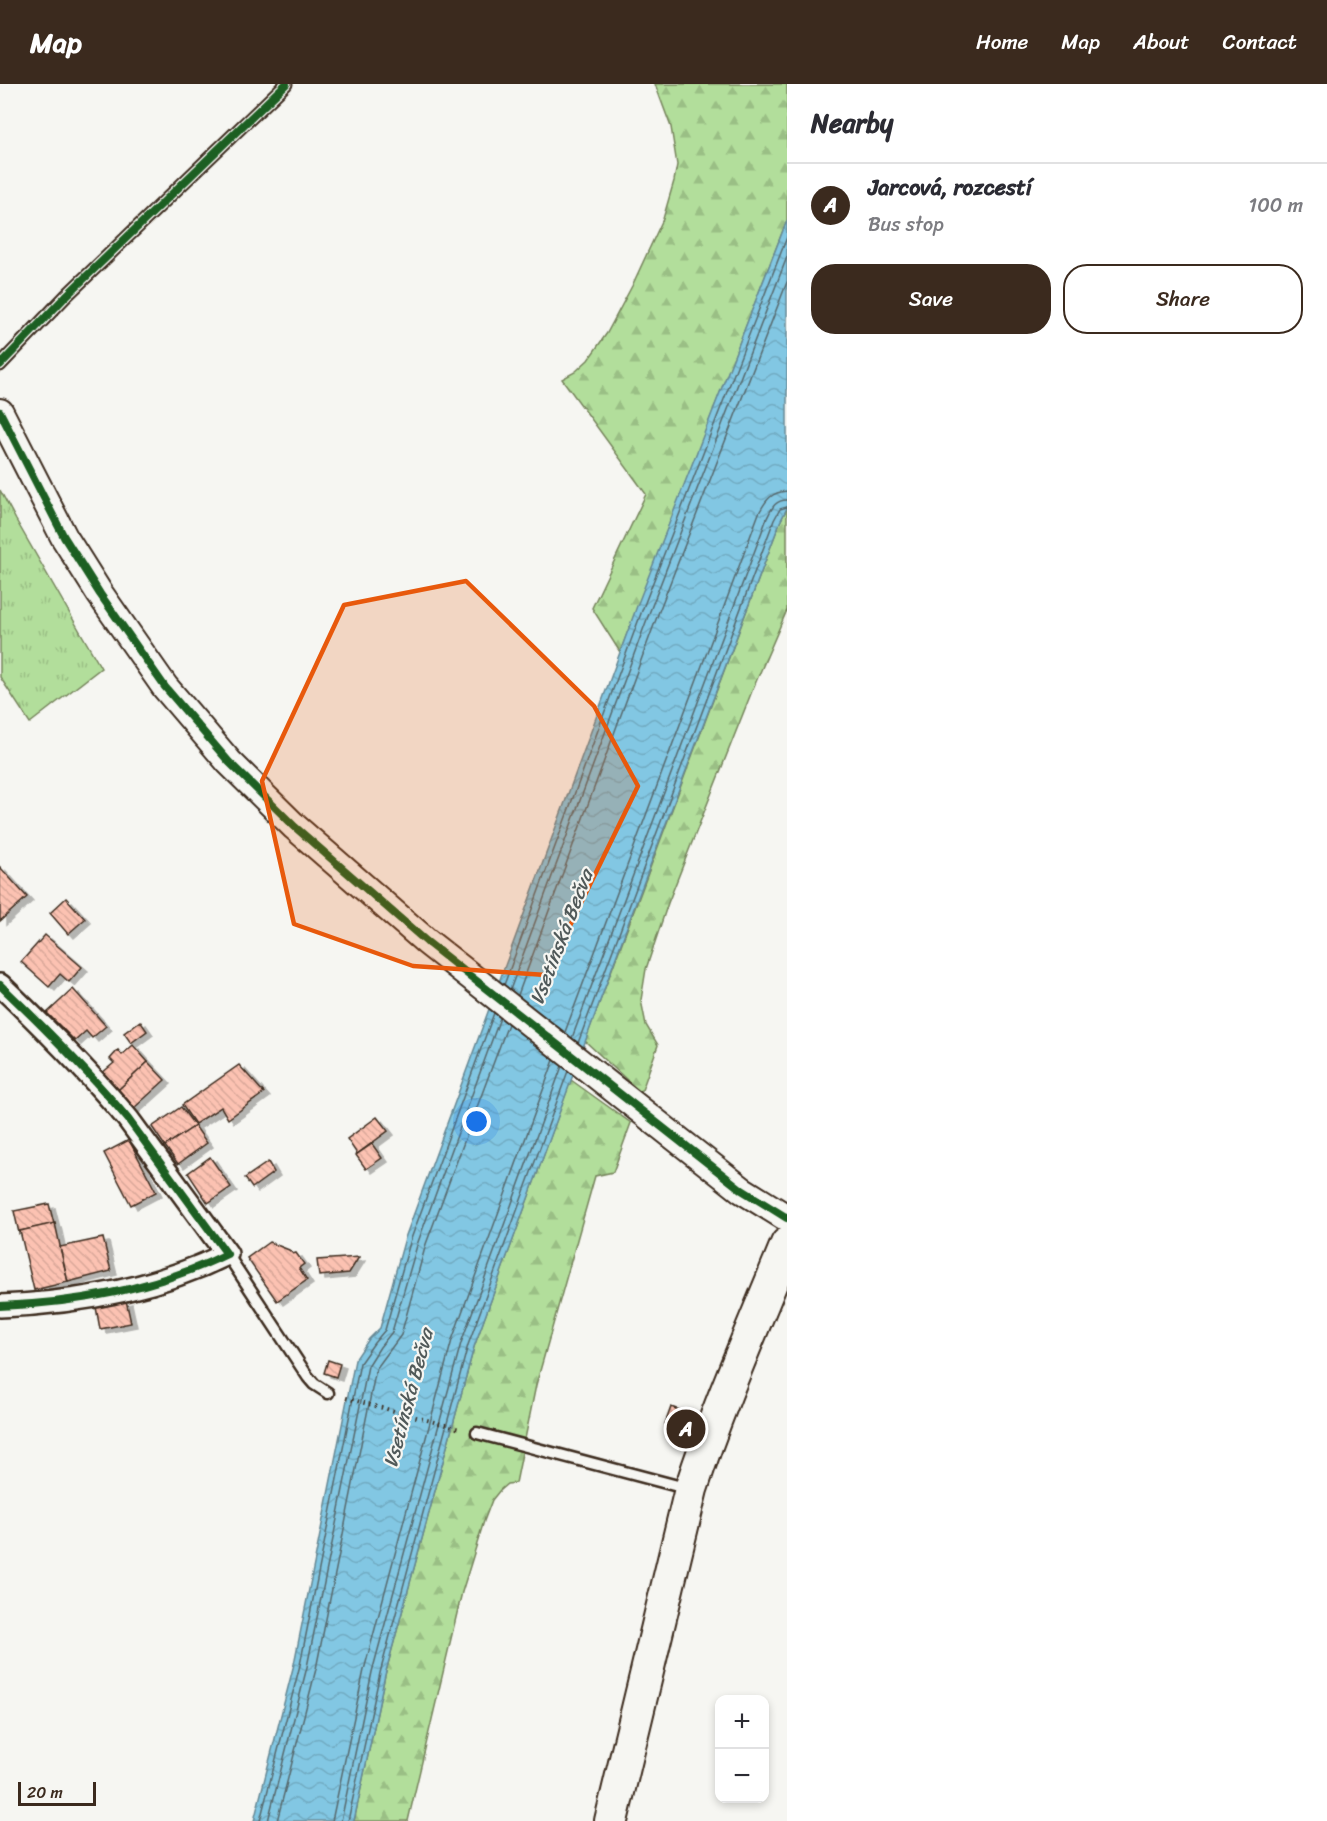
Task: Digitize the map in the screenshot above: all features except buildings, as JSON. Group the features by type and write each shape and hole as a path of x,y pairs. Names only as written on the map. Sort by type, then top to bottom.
{"main road":[{"path":"611,1821 691,1489 728,1388 787,1244"}],"street":[{"path":"0,412 64,537 106,602 165,687 230,762 295,827 427,942 742,1190 787,1218"},
{"path":"0,985 83,1067 113,1101 227,1254 199,1268 136,1286 76,1298 0,1306"}],"lane":[{"path":"0,365 66,296 286,84"},
{"path":"227,1254 308,1377 321,1390 328,1393"},
{"path":"477,1433 691,1489"}],"path":[{"path":"328,1393 477,1433"}],"highlighted area":[{"path":"466,581 594,706 638,786 546,975 413,966 294,924 262,781 344,605"}],"green space":[{"path":"655,84 787,84 787,220 620,652 592,608 646,494 562,379 575,372 588,360 607,333 663,219 677,165 671,127"},
{"path":"0,490 101,668 30,723 0,677"},
{"path":"787,508 787,610 752,691 668,903 646,969 641,1000 646,1025 658,1045 641,1093 585,1041"},
{"path":"571,1080 631,1123 613,1172 595,1176 536,1385 516,1483 507,1484 500,1490 492,1500 484,1521 462,1592 408,1821 354,1821 385,1675 474,1347"}],"water":[{"name":"Vsetínská Bečva","path":"787,220 787,508 628,924 474,1347 385,1675 354,1821 254,1821 294,1664 355,1360 369,1339 380,1328 405,1238 637,606"}],"cycle path":[{"path":"0,365 66,296 286,84"},
{"path":"0,412 64,537 100,594 165,687 229,762 295,827 427,942 742,1190 787,1218"},
{"path":"0,985 66,1050 128,1119 227,1254 173,1276 116,1292 58,1301 0,1306"}],"place":[{"name":"Jarcová, rozcestí","path":"686,1429"}]}
